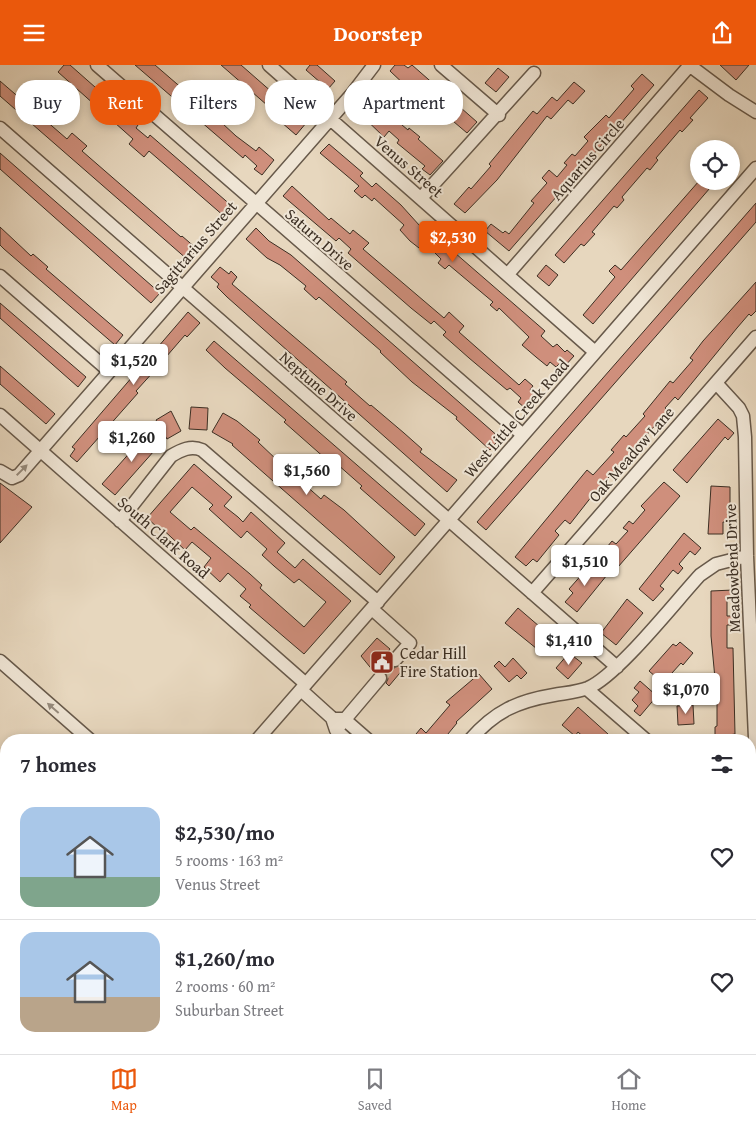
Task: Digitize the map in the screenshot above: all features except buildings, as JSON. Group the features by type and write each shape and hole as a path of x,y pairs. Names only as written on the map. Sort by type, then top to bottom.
{"street":[{"name":"Saturn Drive","path":"97,65 523,435"},
{"name":"Venus Street","path":"269,65 286,80"},
{"name":"Sagittarius Street","path":"334,114 374,65"},
{"path":"441,65 499,115"},
{"path":"690,65 729,95 756,112"},
{"name":"Aquarius Circle","path":"508,273 690,65"},
{"path":"421,198 499,115 534,73"},
{"name":"Venus Street","path":"334,122 508,273 595,352"},
{"name":"Sagittarius Street","path":"0,471 12,478 19,475 325,125"},
{"name":"Neptune Drive","path":"0,128 616,667"},
{"name":"West Little Creek Road","path":"263,734 756,168"},
{"path":"0,276 109,371"},
{"name":"Oak Meadow Lane","path":"532,593 686,415 717,384 756,337"},
{"name":"Meadowbend Drive","path":"717,384 739,408 743,417 755,734"},
{"name":"South Clark Road","path":"0,415 304,687 337,723 343,734"},
{"path":"120,521 172,456 182,449 196,447 202,450 375,605 410,643 395,660"},
{"path":"479,734 498,713 515,705 532,699 587,689 616,667 700,575 716,564 747,556"},
{"path":"0,661 83,734"},
{"path":"337,723 380,678"},
{"path":"587,689 639,734"},
{"name":"South Clark Road","path":"337,723 357,734"}],"tunnel":[{"path":"380,678 395,660"}],"place":[{"name":"Cedar Hill Fire Station","path":"382,662"}]}
